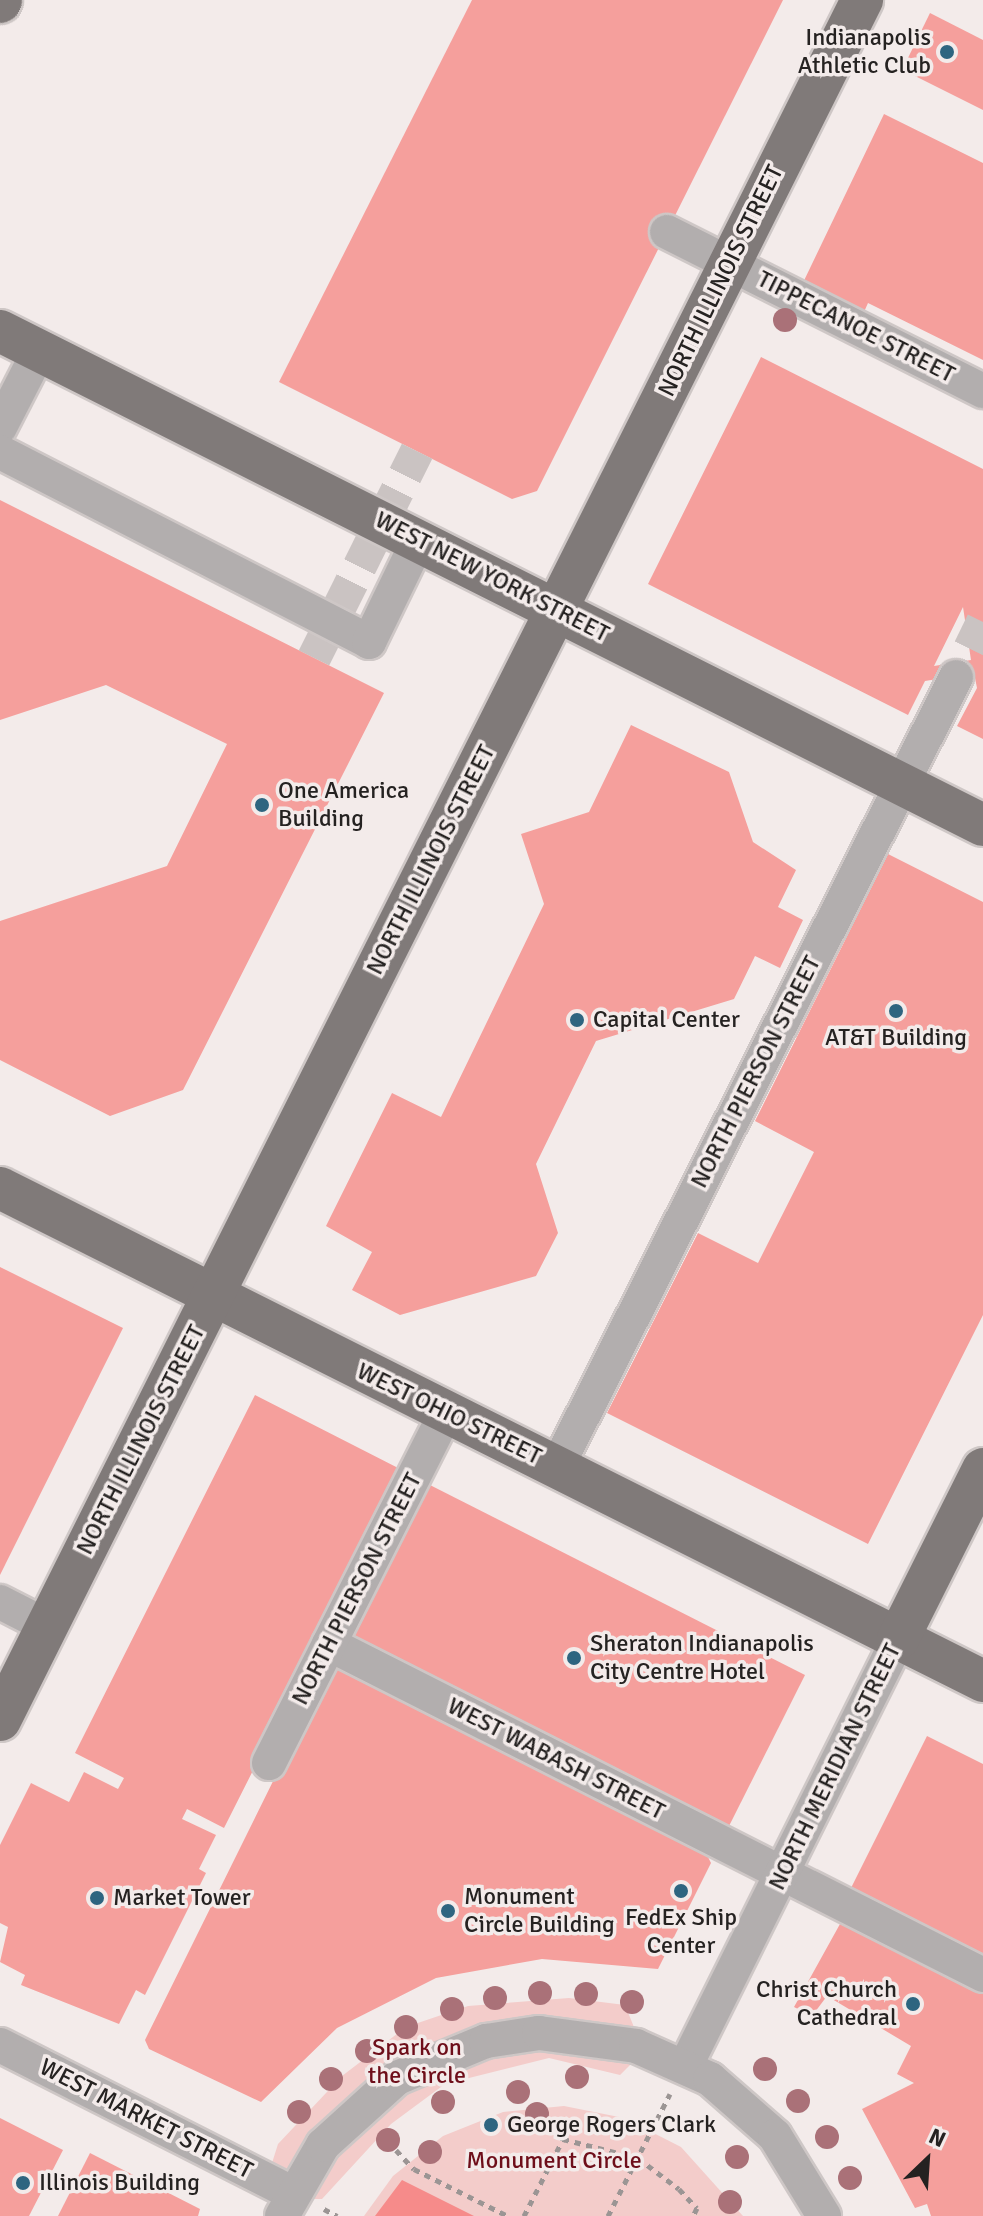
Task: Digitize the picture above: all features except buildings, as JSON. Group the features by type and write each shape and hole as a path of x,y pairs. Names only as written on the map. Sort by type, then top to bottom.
{"main road":[{"name":"NORTH ILLINOIS STREET","path":"2,1713 862,0"},
{"name":"WEST NEW YORK STREET","path":"0,331 983,825"},
{"name":"WEST OHIO STREET","path":"0,1188 445,1414 983,1681"},
{"name":"NORTH MERIDIAN STREET","path":"898,1639 983,1469"}],"street":[{"name":"TIPPECANOE STREET","path":"667,232 983,391"},
{"path":"0,427 39,351"},
{"path":"0,452 369,642 419,539"},
{"name":"NORTH PIERSON STREET","path":"557,1467 963,663"},
{"name":"NORTH PIERSON STREET","path":"269,1763 445,1414"},
{"path":"0,1602 47,1626"},
{"name":"NORTH MERIDIAN STREET","path":"686,2065 898,1639"},
{"name":"WEST WABASH STREET","path":"329,1644 983,1975"},
{"path":"287,2205 357,2108 438,2057 486,2041 563,2034 636,2046 686,2065 775,2136 824,2216"},
{"name":"WEST MARKET STREET","path":"0,2045 287,2205"}],"path":[{"path":"608,2216 653,2128"},
{"path":"524,2216 563,2139 638,2158 679,2189 697,2208 693,2216"},
{"path":"396,2150 414,2169 508,2216"}],"green space":[{"name":"Spark on the Circle","path":"569,1998 625,2005 638,2037 634,2061 620,2075 549,2058 445,2084 391,2124 322,2199 304,2199 272,2163 278,2144 342,2076 406,2027 468,2006"},
{"name":"Monument Circle","path":"564,2106 624,2118 681,2147 743,2216 364,2216 393,2176 443,2136 503,2112"}],"shaded area":[{"path":"402,2180 474,2216 375,2216"}],"tunnel":[{"path":"314,658 417,451"},
{"path":"970,649 983,622"}],"place":[{"name":"Indianapolis Athletic Club","path":"947,52"},
{"name":"One America Building","path":"262,805"},
{"name":"AT&T Building","path":"896,1011"},
{"name":"Capital Center","path":"577,1020"},
{"name":"Sheraton Indianapolis City Centre Hotel","path":"574,1658"},
{"name":"FedEx Ship Center","path":"681,1891"},
{"name":"Market Tower","path":"97,1898"},
{"name":"Monument Circle Building","path":"448,1911"},
{"name":"Christ Church Cathedral","path":"913,2004"},
{"name":"George Rogers Clark","path":"491,2125"},
{"name":"Illinois Building","path":"23,2183"}]}
